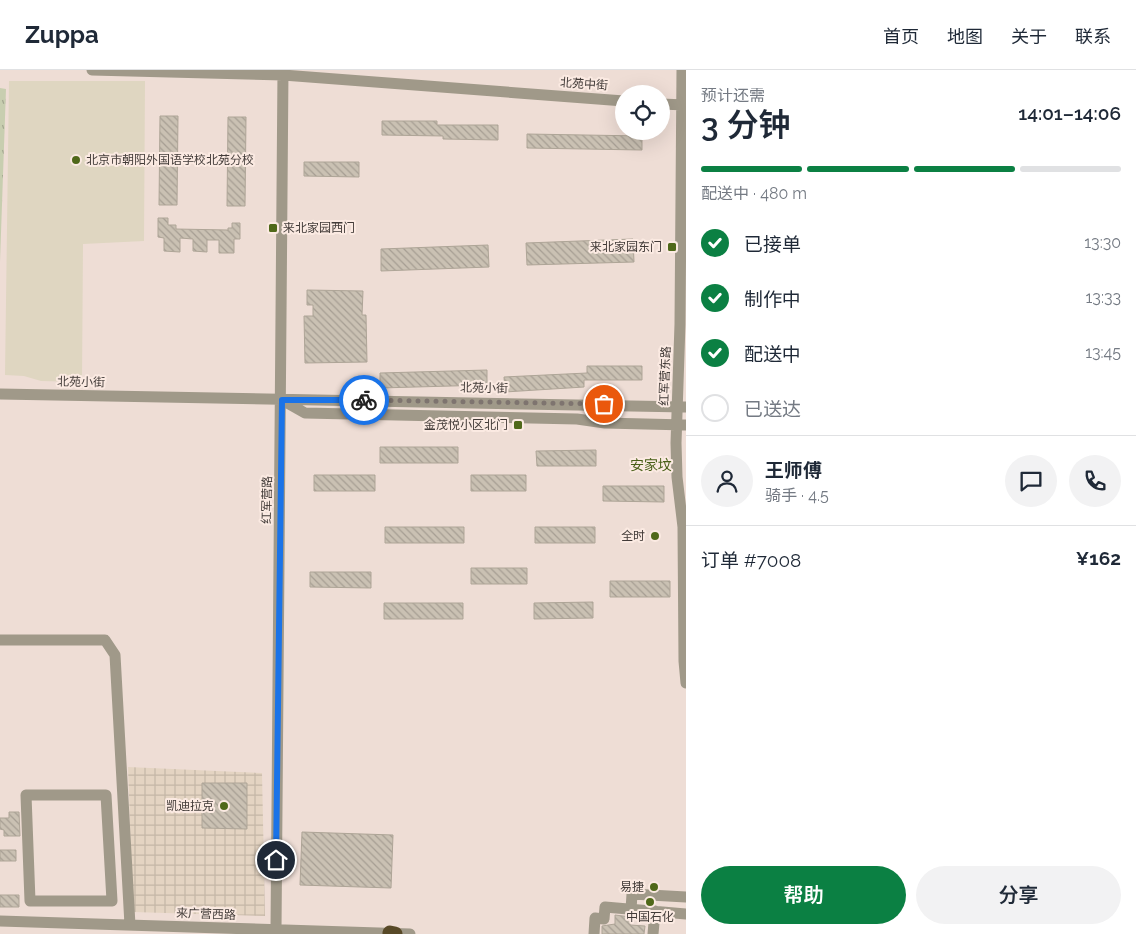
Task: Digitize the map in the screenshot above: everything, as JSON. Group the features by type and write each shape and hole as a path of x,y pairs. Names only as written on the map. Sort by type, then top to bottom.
{"street":[{"name":"北苑中街","path":"92,70 283,72 615,100"},
{"name":"红军营东路","path":"682,70 684,105 682,425 677,477 683,527 686,683"},
{"name":"红军营路","path":"276,930 282,400 283,72"},
{"path":"670,104 684,105"},
{"name":"北苑小街","path":"0,394 682,407"},
{"name":"北苑小街","path":"282,400 305,413 578,419 605,423 682,425"},
{"path":"0,640 105,640 115,655 130,924"},
{"path":"26,795 106,795 112,901 68,901 30,901 26,795"},
{"path":"631,910 632,894 686,897"},
{"path":"68,901 68,923"},
{"path":"594,934 595,918 604,919 605,907 686,914"},
{"path":"653,934 655,911"},
{"name":"来广营西路","path":"0,921 410,934"}],"shaded area":[{"name":"北京市朝阳外国语学校北苑分校","path":"9,81 145,81 144,241 83,244 82,382 41,381 24,376 5,375"},
{"path":"128,767 262,773 265,916 133,912"}],"green space":[{"path":"0,88 6,89 0,262"}],"building":[{"path":"160,116 178,116 177,205 159,205"},
{"path":"228,117 246,117 245,206 227,206"},
{"path":"382,121 437,121 437,125 498,125 498,140 443,139 443,136 382,135"},
{"path":"527,134 615,136 615,140 642,140 642,150 527,148"},
{"path":"304,162 359,162 359,177 304,176"},
{"path":"158,218 168,218 168,225 176,225 176,229 228,230 228,228 232,228 232,223 240,223 240,239 234,239 234,253 219,253 219,240 207,240 207,252 193,251 193,239 180,238 180,252 164,251 164,238 158,237"},
{"path":"633,239 634,262 527,265 526,243"},
{"path":"488,245 489,267 381,271 381,249"},
{"path":"307,290 363,291 362,315 366,315 367,362 305,363 304,316 313,316 313,305 307,305"},
{"path":"587,366 642,366 642,380 584,380 584,387 505,392 504,377 587,373"},
{"path":"487,370 487,385 380,388 380,373"},
{"path":"380,447 458,447 458,463 380,463"},
{"path":"596,450 596,466 537,466 536,451"},
{"path":"314,475 375,475 375,491 314,491"},
{"path":"471,475 526,475 526,491 471,491"},
{"path":"603,486 664,486 664,502 603,501"},
{"path":"385,527 464,527 464,543 385,543"},
{"path":"535,527 595,527 595,543 535,543"},
{"path":"471,568 527,568 527,584 471,584"},
{"path":"310,572 371,572 371,588 310,587"},
{"path":"610,581 670,581 670,597 610,597"},
{"path":"593,602 593,618 534,619 534,603"},
{"path":"384,603 463,603 463,619 384,619"},
{"name":"凯迪拉克","path":"202,783 247,783 247,829 202,828"},
{"path":"9,812 19,812 20,836 4,836 4,830 0,829 0,818 9,818"},
{"path":"302,832 393,835 391,888 300,885"},
{"path":"0,850 16,850 16,861 0,861"},
{"path":"0,895 19,895 19,907 0,907"},
{"path":"615,915 631,917 630,925 645,926 644,934 602,934 602,926 615,924"}],"way so far":[{"path":"364,400 604,404"}],"place":[{"name":"北京市朝阳外国语学校北苑分校","path":"76,160"},
{"name":"来北家园西门","path":"273,228"},
{"name":"来北家园东门","path":"672,247"},
{"name":"金茂悦小区北门","path":"518,425"},
{"name":"全时","path":"655,536"},
{"name":"凯迪拉克","path":"224,806"},
{"name":"易捷","path":"654,887"},
{"name":"中国石化","path":"650,902"}],"district":[{"name":"安家坟","path":"651,465"}],"route":[{"path":"276,860 282,400 364,400"}]}
